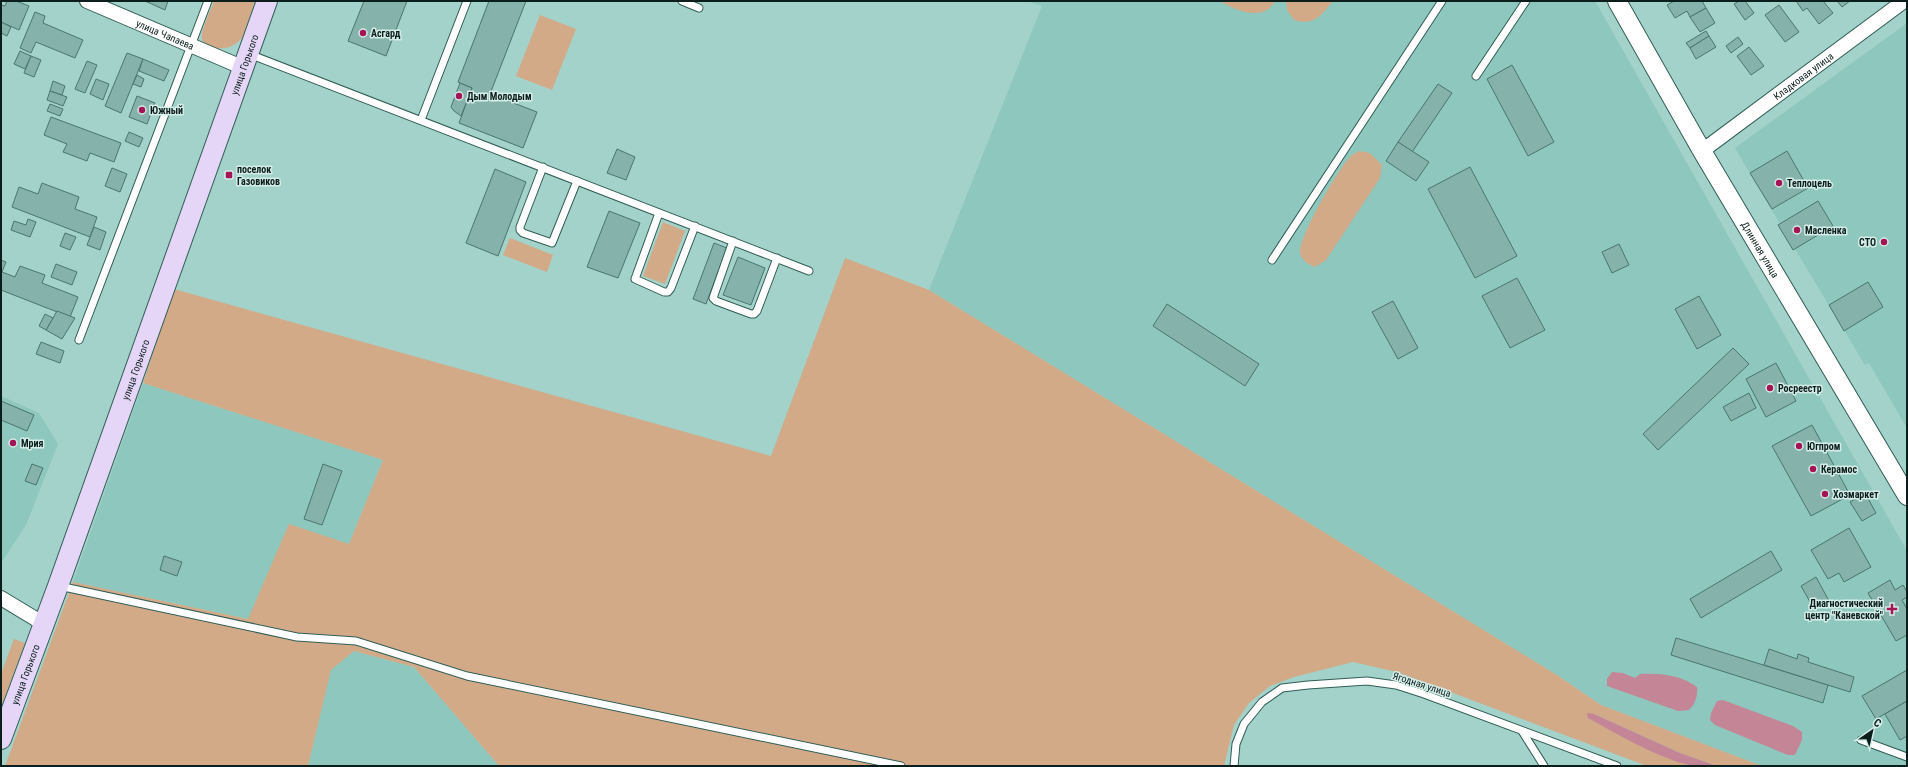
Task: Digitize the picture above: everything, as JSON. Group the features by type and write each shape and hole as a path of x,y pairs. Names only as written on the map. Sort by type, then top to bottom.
{"main road":[{"name":"улица Горького","path":"1,738 58,586 267,1"}],"street":[{"name":"улица Чапаева","path":"87,1 191,45 246,60"},
{"name":"Длинная улица","path":"1617,1 1702,151 1907,496"},
{"name":"Кладковая улица","path":"1702,151 1904,1"},
{"path":"1,598 44,624"}],"lane":[{"path":"79,340 208,1"},
{"path":"421,120 467,1"},
{"path":"682,1 699,8"},
{"path":"1272,260 1442,1"},
{"path":"1476,76 1526,1"},
{"path":"246,60 421,120 809,271"},
{"path":"543,168 520,230 548,243 552,243 554,240 577,181"},
{"path":"659,212 635,275 635,279 638,282 668,292 694,226"},
{"path":"733,242 713,298 737,309 751,314 757,312 777,258"},
{"path":"58,586 297,637 356,641 467,676 901,766"},
{"name":"Ягодная улица","path":"1234,766 1236,744 1244,724 1262,702 1282,688 1367,681 1396,685 1618,766"},
{"path":"1522,731 1544,766"},
{"path":"1860,740 1907,757"}],"shaded area":[{"path":"214,1 255,1 243,36 237,43 229,47 220,49 211,47 204,43 202,39 204,26"},
{"path":"1027,1 1595,1 1907,551 1907,766 1762,766 1601,705 1557,675 929,290 1042,6"},
{"path":"1220,1 1275,1 1270,8 1263,12 1249,13 1233,8"},
{"path":"1286,1 1333,1 1321,15 1312,21 1301,22 1294,20 1287,10"},
{"path":"540,15 576,29 552,90 516,76"},
{"path":"1907,23 1907,428 1869,363 1865,365 1795,249 1793,250 1778,225 1780,224 1735,148"},
{"path":"1359,151 1370,153 1382,165 1380,178 1326,260 1315,267 1307,263 1301,257 1300,251 1302,242 1313,216 1329,187 1345,163 1352,155"},
{"path":"663,222 685,231 665,284 643,276"},
{"path":"510,238 553,255 547,272 503,255"},
{"path":"845,258 929,290 1557,675 1601,705 1762,766 1717,766 1680,753 1594,714 1588,718 1643,746 1691,766 1647,766 1397,672 1353,662 1294,677 1270,686 1249,703 1234,725 1224,766 499,766 414,667 354,651 331,670 308,766 5,766 73,582 248,619 289,524 349,544 383,460 143,383 174,289 771,456"},
{"path":"143,383 383,460 349,544 289,525 249,619 73,582"},
{"path":"1,396 39,413 58,444 26,525 1,563"},
{"path":"14,639 25,643 1,708 1,674"},
{"path":"354,651 414,667 499,766 308,766 331,669"},
{"path":"1612,672 1623,673 1635,678 1640,674 1677,677 1697,687 1696,700 1689,710 1678,711 1607,686 1607,679"},
{"path":"1723,700 1793,726 1802,732 1802,740 1795,755 1788,755 1715,725 1710,720 1711,713 1717,701"},
{"path":"1587,713 1594,714 1680,753 1717,766 1692,766 1663,757 1588,718"}],"building":[{"path":"7,1 16,1 29,6 19,30 1,22 1,5 5,6"},
{"path":"145,1 168,1 165,10"},
{"path":"364,1 407,1 386,56 348,41"},
{"path":"489,1 526,1 490,94 537,112 523,148 459,123 472,88 458,82"},
{"path":"1674,1 1702,1 1706,8 1690,17 1687,11 1675,18 1667,5"},
{"path":"1739,1 1745,1 1754,13 1745,20 1734,4"},
{"path":"1796,1 1823,1 1833,13 1819,24 1807,8 1803,11"},
{"path":"1837,1 1850,1 1842,7"},
{"path":"1779,5 1799,32 1785,42 1765,15"},
{"path":"1706,8 1715,23 1700,32 1690,17"},
{"path":"35,12 45,16 43,23 83,40 75,58 36,42 31,53 20,48"},
{"path":"1,22 11,27 7,36 1,33"},
{"path":"1706,31 1709,36 1690,48 1686,43"},
{"path":"1709,36 1716,47 1696,59 1690,48"},
{"path":"1738,37 1743,44 1731,53 1726,46"},
{"path":"1749,47 1764,66 1751,75 1737,56"},
{"path":"20,51 31,56 25,69 14,64"},
{"path":"127,53 143,59 121,113 105,106"},
{"path":"31,56 41,60 34,77 24,73"},
{"path":"143,59 169,70 164,81 139,71"},
{"path":"87,61 97,65 85,93 75,89"},
{"path":"1512,65 1554,142 1528,156 1487,79"},
{"path":"137,75 144,79 141,87 133,84"},
{"path":"96,79 109,84 103,100 90,94"},
{"path":"53,81 65,86 62,95 50,91"},
{"path":"460,83 472,88 461,116 451,107"},
{"path":"1438,84 1452,93 1412,152 1398,142"},
{"path":"50,91 67,97 63,106 47,100"},
{"name":"Южный","path":"137,96 155,103 147,124 129,117"},
{"path":"50,104 63,109 60,116 47,111"},
{"path":"51,117 121,143 114,162 90,153 87,161 63,152 67,144 44,135"},
{"path":"129,132 143,138 139,147 125,141"},
{"path":"1398,142 1429,162 1416,181 1386,161"},
{"path":"617,149 635,157 626,180 607,173"},
{"path":"1787,151 1808,188 1772,209 1750,173"},
{"path":"1470,167 1517,256 1475,278 1428,189"},
{"path":"112,168 127,174 120,192 105,186"},
{"path":"495,169 526,182 498,256 466,243"},
{"path":"42,183 79,197 75,209 97,217 90,237 12,207 19,187 38,194"},
{"path":"1818,201 1833,226 1793,250 1778,225"},
{"path":"609,211 640,223 618,278 587,267"},
{"path":"28,219 36,222 30,237 11,230 14,221 26,225"},
{"path":"94,227 106,232 100,250 87,245"},
{"path":"65,233 76,237 70,250 60,246"},
{"path":"714,243 727,248 706,304 693,299"},
{"path":"1619,244 1629,265 1612,273 1602,252"},
{"path":"738,257 765,268 751,305 723,295"},
{"path":"1,260 6,262 2,272 15,277 20,266 45,275 42,283 78,297 70,317 1,290"},
{"path":"56,264 77,272 72,285 51,277"},
{"path":"1517,278 1545,330 1510,348 1482,296"},
{"path":"1868,282 1883,307 1844,331 1829,305"},
{"path":"1699,296 1721,335 1697,349 1675,309"},
{"path":"1393,301 1418,348 1398,359 1372,312"},
{"path":"1167,304 1259,364 1245,386 1153,326"},
{"path":"57,311 75,318 62,339 46,330"},
{"path":"45,314 53,318 46,330 39,326"},
{"path":"41,342 64,351 60,363 36,354"},
{"path":"1733,348 1749,364 1658,450 1643,434"},
{"path":"1776,363 1796,401 1766,417 1746,379"},
{"path":"1749,393 1756,408 1731,421 1723,407"},
{"path":"1,401 34,415 27,431 1,420"},
{"path":"1812,425 1850,495 1811,516 1772,446"},
{"path":"32,464 43,468 36,485 25,481"},
{"path":"323,464 342,471 322,525 304,519"},
{"path":"1865,493 1876,513 1862,521 1850,502"},
{"path":"1849,528 1871,567 1844,582 1839,573 1828,579 1811,550"},
{"path":"1771,551 1782,570 1701,618 1690,599"},
{"path":"164,556 182,562 177,576 160,570"},
{"path":"1816,577 1829,601 1814,609 1801,586"},
{"path":"1890,580 1895,590 1903,585 1907,592 1907,597 1902,600 1907,609 1907,635 1896,641 1868,593"},
{"path":"1676,638 1828,685 1823,703 1671,655"},
{"path":"1769,649 1797,659 1798,654 1809,658 1808,662 1854,677 1850,692 1764,665"},
{"path":"1907,670 1907,701 1876,719 1862,696"},
{"path":"1907,701 1907,736 1900,740 1885,714"}],"place":[{"name":"Асгард","path":"363,33"},
{"name":"Дым Молодым","path":"459,96"},
{"name":"Южный","path":"142,110"},
{"name":"поселок Газовиков","path":"229,175"},
{"name":"Теплоцель","path":"1779,183"},
{"name":"Масленка","path":"1797,230"},
{"name":"СТО","path":"1884,242"},
{"name":"Росреестр","path":"1770,388"},
{"name":"Мрия","path":"13,443"},
{"name":"Югпром","path":"1799,446"},
{"name":"Керамос","path":"1813,469"},
{"name":"Хозмаркет","path":"1825,494"},
{"name":"Диагностический центр \"Каневской\"","path":"1892,609"}]}
